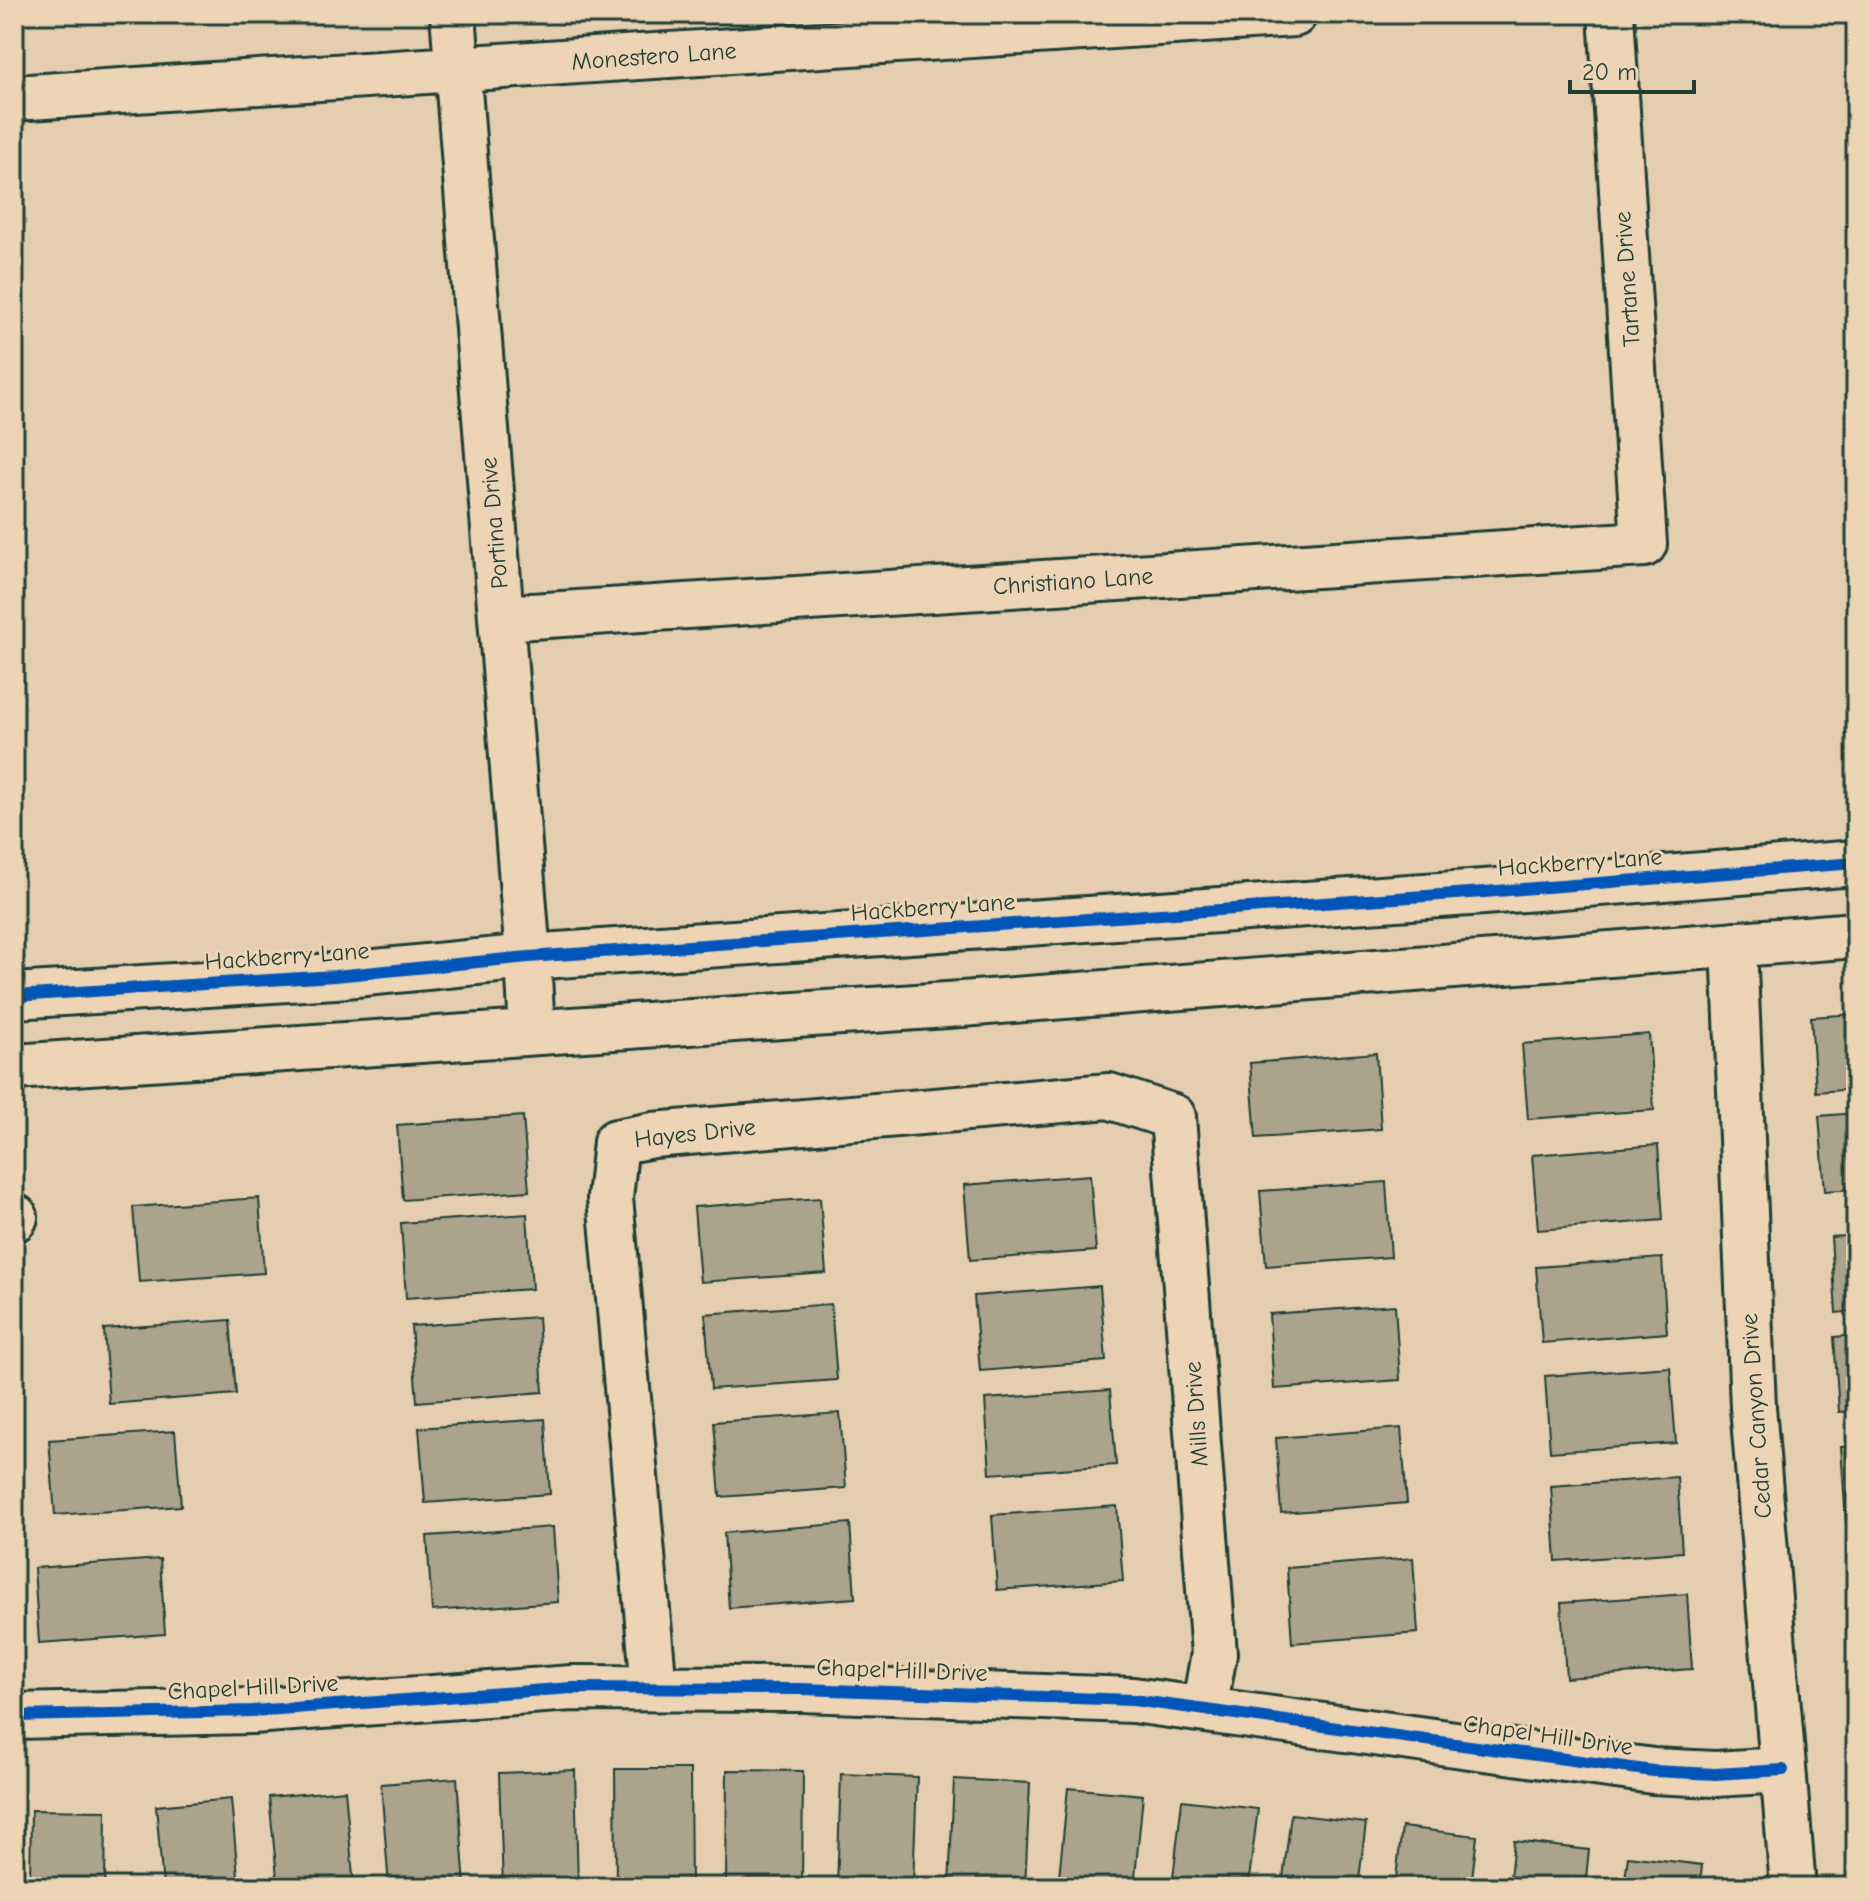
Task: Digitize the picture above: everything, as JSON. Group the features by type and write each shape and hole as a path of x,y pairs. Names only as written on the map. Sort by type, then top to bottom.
{"street":[{"name":"Portina Drive","path":"453,14 532,1032"},
{"name":"Monestero Lane","path":"14,98 457,69 1011,23 1294,14"},
{"name":"Tartane Drive","path":"1611,14 1644,544"},
{"name":"Christiano Lane","path":"501,618 1644,544"},
{"name":"Hackberry Lane","path":"14,996 335,976 528,957 1468,893 1856,863"},
{"path":"14,1067 948,1005 1856,935"},
{"name":"Cedar Canyon Drive","path":"1734,944 1753,1407 1793,1887"},
{"name":"Hayes Drive","path":"654,1688 610,1198 616,1142 653,1135 1109,1096 1173,1117"},
{"name":"Mills Drive","path":"1173,1117 1214,1654 1204,1709"},
{"name":"Chapel Hill Drive","path":"14,1716 252,1711 572,1688 801,1689 1133,1700 1653,1771 1715,1774 1783,1770"}],"building":[{"path":"1856,1014 1856,1089 1816,1092 1811,1017"},
{"path":"1649,1034 1654,1110 1528,1119 1522,1044"},
{"path":"1376,1053 1381,1129 1256,1138 1250,1063"},
{"path":"1856,1113 1856,1189 1825,1191 1819,1116"},
{"path":"523,1116 529,1191 403,1200 397,1125"},
{"path":"1658,1145 1663,1220 1538,1230 1532,1155"},
{"path":"1090,1175 1096,1251 970,1260 964,1185"},
{"path":"1386,1182 1391,1257 1266,1266 1260,1191"},
{"path":"259,1198 264,1273 139,1282 133,1207"},
{"path":"820,1198 826,1273 700,1282 694,1207"},
{"path":"527,1214 532,1289 406,1298 401,1223"},
{"path":"1856,1235 1856,1311 1836,1313 1831,1237"},
{"path":"1662,1258 1667,1333 1542,1343 1536,1267"},
{"path":"1100,1286 1106,1361 980,1371 974,1296"},
{"path":"831,1304 837,1380 711,1389 705,1314"},
{"path":"1395,1305 1400,1380 1274,1389 1269,1314"},
{"path":"538,1317 543,1392 417,1402 411,1326"},
{"path":"230,1320 236,1394 109,1404 104,1329"},
{"path":"1856,1335 1856,1411 1839,1412 1834,1337"},
{"path":"1670,1367 1676,1443 1550,1452 1545,1376"},
{"path":"1110,1390 1116,1465 990,1474 985,1399"},
{"path":"840,1413 846,1488 720,1497 714,1422"},
{"path":"545,1419 550,1494 425,1503 419,1428"},
{"path":"1401,1428 1407,1503 1281,1513 1276,1438"},
{"path":"175,1431 181,1506 55,1515 49,1440"},
{"path":"1856,1446 1856,1521 1846,1522 1841,1447"},
{"path":"1677,1477 1682,1552 1556,1561 1551,1486"},
{"path":"1117,1506 1123,1581 997,1590 992,1515"},
{"path":"850,1523 855,1598 729,1608 724,1533"},
{"path":"553,1527 558,1602 432,1611 427,1536"},
{"path":"1856,1544 1856,1614 1851,1545"},
{"path":"1413,1558 1418,1633 1292,1643 1287,1568"},
{"path":"160,1559 165,1634 39,1643 34,1568"},
{"path":"1687,1594 1692,1669 1566,1678 1561,1603"},
{"path":"615,1769 690,1769 691,1887 616,1887"},
{"path":"575,1770 578,1887 503,1887 499,1773"},
{"path":"727,1770 803,1771 802,1887 726,1887"},
{"path":"841,1774 917,1777 913,1887 837,1887"},
{"path":"457,1778 465,1887 389,1887 381,1784"},
{"path":"954,1779 1030,1783 1025,1887 949,1887"},
{"path":"1068,1788 1143,1795 1134,1887 1058,1887"},
{"path":"345,1790 354,1887 278,1887 269,1797"},
{"path":"231,1799 239,1887 163,1887 156,1806"},
{"path":"1182,1800 1258,1809 1248,1887 1172,1887"},
{"path":"31,1810 106,1811 105,1887 30,1887"},
{"path":"1291,1814 1366,1823 1358,1887 1282,1887"},
{"path":"1402,1827 1477,1836 1471,1887 1395,1887"},
{"path":"1514,1841 1589,1850 1585,1887 1509,1887"},
{"path":"1628,1856 1702,1865 1700,1887 1624,1887"}],"cycle path":[{"path":"14,996 335,976 528,957 1484,892 1856,863"},
{"path":"14,1716 252,1711 572,1688 801,1689 1133,1700 1653,1771 1715,1774 1783,1770"}]}
